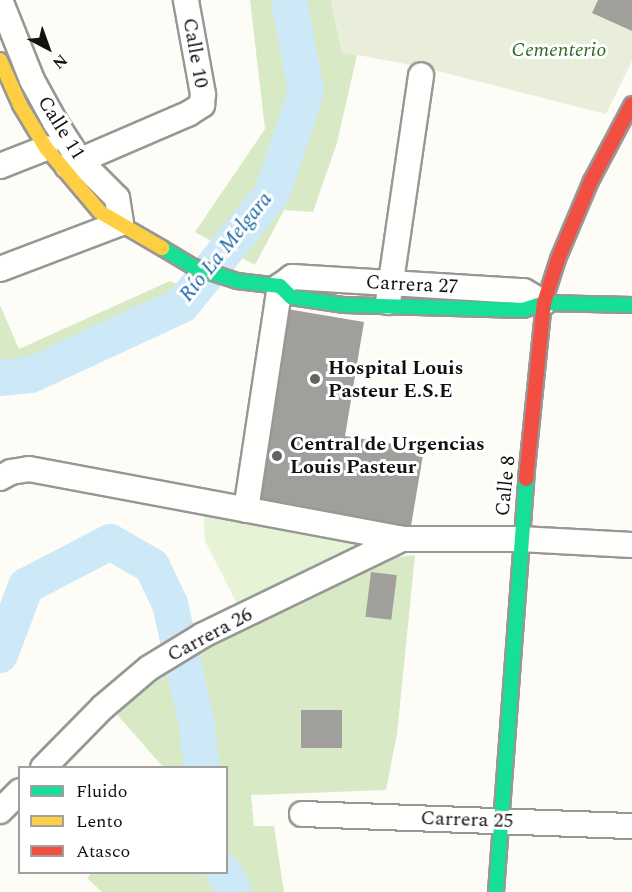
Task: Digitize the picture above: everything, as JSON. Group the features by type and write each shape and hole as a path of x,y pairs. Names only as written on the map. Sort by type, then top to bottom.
{"main road":[{"name":"Calle 11","path":"0,60 20,105 46,148 71,164"},
{"name":"Calle 8","path":"496,892 520,539 544,303 558,259 591,181 632,104"},
{"name":"Carrera 27","path":"121,223 194,267 237,281 280,286"},
{"name":"Carrera 27","path":"544,303 632,305"}],"street":[{"name":"Calle 11","path":"0,0 32,80 68,145 71,164 117,198 121,223"},
{"name":"Calle 10","path":"71,164 189,114 202,105 203,94 186,0"},
{"path":"389,296 421,75"},
{"path":"0,166 46,148"},
{"path":"0,269 121,223"},
{"name":"Carrera 27","path":"280,286 292,278 389,296 524,291 544,303"},
{"path":"246,510 280,286"},
{"name":"Carrera 26","path":"0,478 11,472 29,469 402,539 520,539 632,545"},
{"name":"Carrera 26","path":"45,766 103,707 149,668 203,635 402,539"},
{"path":"0,811 18,793"},
{"name":"Carrera 25","path":"302,814 632,826"}],"green space":[{"path":"250,0 331,0 342,52 357,55 337,143 313,212 284,210 255,265 195,232 265,129"},
{"name":"Cementerio","path":"331,0 598,0 592,13 632,31 632,61 606,114 422,67 342,52"},
{"path":"170,281 187,289 180,298 32,369 0,371 0,305 19,349"},
{"path":"203,508 367,544 237,604 205,541"},
{"path":"415,555 397,734 386,790 251,795 254,826 274,826 284,892 240,892 228,865 228,766 209,766 186,655 374,560"},
{"path":"176,663 186,705 195,766 162,766 113,710"},
{"path":"91,874 217,874 226,892 102,892 87,878"}],"building":[{"path":"598,0 632,0 632,31 592,13"},
{"name":"Hospital Louis Pasteur E.S.E","path":"287,309 364,322 345,436 424,449 411,526 255,500"},
{"path":"371,572 397,575 391,620 366,617"},
{"path":"301,710 342,710 342,748 301,748"}],"waterway":[{"name":"Río La Melgara","path":"0,378 31,375 182,305 272,193 306,92 289,0"},
{"name":"Río La Melgara","path":"0,655 26,586 110,542 152,566 170,604 196,720 202,766"},
{"name":"Río La Melgara","path":"225,874 234,892"}],"traffic: fast":[{"path":"162,248 194,267 237,281 280,286 291,297 344,305 523,310 544,303 632,305"},
{"path":"496,892 526,479"}],"traffic: slow":[{"path":"0,60 20,105 46,148 100,212 162,248"}],"traffic: jam":[{"path":"526,479 544,303 558,259 591,181 632,104"}],"place":[{"name":"Hospital Louis Pasteur E.S.E","path":"315,379"},
{"name":"Central de Urgencias Louis Pasteur","path":"277,456"}]}
